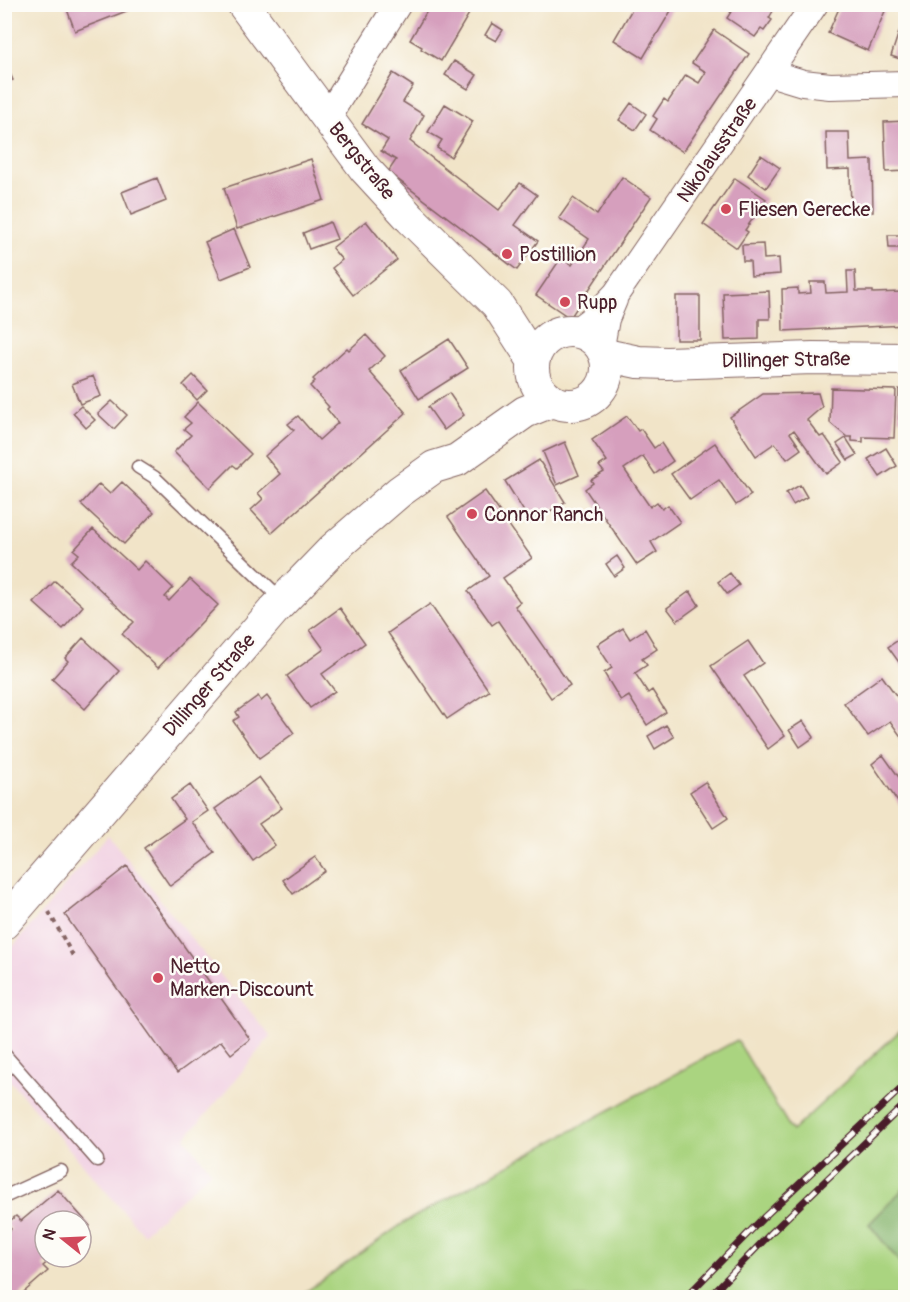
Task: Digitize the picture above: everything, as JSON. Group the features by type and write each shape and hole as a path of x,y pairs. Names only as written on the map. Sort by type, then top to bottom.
{"street":[{"name":"Bergstraße","path":"243,4 365,169 411,219 497,304 540,380"},
{"path":"327,118 398,4"},
{"name":"Nikolausstraße","path":"584,342 606,319 616,294 770,73 815,4"},
{"path":"770,73 803,83 830,86 906,84"},
{"name":"Bergstraße","path":"497,304 584,342"},
{"path":"540,380 537,349 545,340 584,342 608,366 607,378 602,388"},
{"name":"Dillinger Straße","path":"584,342 638,362 813,358 906,359"},
{"name":"Dillinger Straße","path":"4,923 282,601 333,549 399,492 434,467 457,460 525,412 540,380 562,405 574,406 595,397 602,388 667,363"}],"lane":[{"path":"138,467 154,477 282,601"},
{"path":"4,1054 97,1160"},
{"path":"4,1197 61,1171"}],"path":[{"path":"35,888 73,956"}],"shaded area":[{"path":"108,835 270,1036 185,1138 211,1171 143,1234 5,1075 4,957"}],"green space":[{"path":"905,1026 905,1187 869,1224 905,1269 905,1297 297,1298 405,1222 737,1040 792,1131"},
{"path":"905,1187 905,1269 869,1224"}],"building":[{"path":"65,4 142,4 142,5 75,31"},
{"path":"431,4 469,4 473,7 441,61 410,40"},
{"path":"635,4 675,4 643,58 614,40"},
{"path":"736,4 764,4 773,11 769,18 772,20 764,31 761,29 755,37 727,18"},
{"path":"841,4 888,4 868,51 828,33"},
{"path":"906,14 906,61 891,56"},
{"path":"492,23 503,30 496,41 485,35"},
{"path":"714,30 749,54 683,152 650,130 657,119 653,116 664,99 668,102 686,75 699,83 706,72 692,63"},
{"path":"4,60 13,80 4,83"},
{"path":"454,61 477,75 468,89 445,75"},
{"path":"393,73 413,86 403,102 424,115 410,141 499,210 520,183 537,195 515,225 538,241 517,270 388,172 396,160 381,151 388,140 362,124"},
{"path":"631,103 646,114 635,130 619,120"},
{"path":"445,104 473,121 451,157 437,148 442,140 428,132"},
{"path":"906,121 906,171 886,172 884,122"},
{"path":"826,132 849,132 850,161 872,160 873,212 851,213 850,169 827,170"},
{"path":"761,155 780,168 766,188 748,175"},
{"path":"311,159 324,200 237,229 224,188"},
{"path":"622,177 651,197 570,318 536,295 561,258 572,265 589,239 559,218 573,198 597,215"},
{"path":"157,178 166,201 131,215 122,192"},
{"path":"735,178 766,199 745,230 748,232 737,248 703,224"},
{"path":"366,221 397,260 353,295 332,268 342,260 332,248"},
{"path":"330,222 337,239 309,249 303,233"},
{"path":"234,229 250,267 221,279 205,242"},
{"path":"888,235 901,235 901,248 889,248"},
{"path":"763,244 764,259 779,258 780,274 751,276 750,261 743,261 742,245"},
{"path":"847,271 855,271 856,291 873,291 873,293 902,292 901,277 906,277 906,325 783,331 782,289 798,288 798,294 811,293 810,282 825,282 826,293 848,292"},
{"path":"769,291 770,319 759,319 759,339 725,340 723,293"},
{"path":"676,296 700,296 700,340 676,340"},
{"path":"366,335 385,356 369,371 406,413 272,533 251,510 263,499 258,493 280,474 265,456 294,430 288,424 298,416 319,440 338,423 327,409 329,407 310,386 315,381 313,379 347,348 349,350"},
{"path":"449,339 468,368 419,399 401,370"},
{"path":"193,375 207,390 197,400 183,385"},
{"path":"93,376 101,396 80,404 72,384"},
{"path":"831,388 896,390 894,438 863,437 863,442 852,441 852,437 847,437 830,423"},
{"path":"899,389 906,390 906,419 899,419"},
{"path":"449,393 464,415 444,430 428,407"},
{"path":"818,393 822,407 807,420 820,437 824,435 843,462 826,474 794,430 790,433 801,449 787,459 775,443 756,456 730,417 763,394"},
{"path":"112,401 127,415 114,429 98,414"},
{"path":"198,402 251,454 237,468 233,465 210,488 174,452 191,435 184,429 191,423 184,417"},
{"path":"81,406 95,420 86,428 73,413"},
{"path":"627,416 638,431 641,429 654,448 661,443 673,461 655,474 643,456 624,469 650,507 657,502 662,509 668,505 680,522 651,542 657,552 637,565 585,489 593,483 591,480 604,472 599,466 607,461 592,440"},
{"path":"846,438 857,455 848,460 837,444"},
{"path":"565,442 579,475 557,485 543,452"},
{"path":"715,443 751,495 736,505 719,480 690,500 671,474"},
{"path":"886,448 897,466 880,477 868,459"},
{"path":"539,460 565,502 531,523 505,481"},
{"path":"122,482 154,512 124,544 81,504 99,484 110,494"},
{"path":"800,485 807,497 793,505 786,493"},
{"path":"485,491 532,558 503,578 520,602 515,606 570,685 551,698 498,621 492,625 468,591 489,576 448,517"},
{"path":"93,529 137,570 145,561 173,588 165,597 169,601 190,579 218,605 158,668 122,634 134,622 71,562 79,554 74,550"},
{"path":"617,556 625,568 614,576 606,564"},
{"path":"730,573 739,585 727,594 718,582"},
{"path":"55,581 83,606 63,629 34,603"},
{"path":"690,591 699,605 677,621 667,608"},
{"path":"430,604 489,691 447,719 388,633"},
{"path":"340,608 365,643 322,674 335,691 310,708 287,676 324,649 310,630"},
{"path":"623,628 630,639 645,629 657,649 642,659 647,665 635,673 648,693 652,690 666,712 647,725 629,696 621,701 604,673 612,668 597,645"},
{"path":"906,635 906,672 888,647"},
{"path":"83,638 119,671 85,709 52,679 68,661 65,658"},
{"path":"748,641 763,663 744,676 785,736 768,749 711,666"},
{"path":"882,676 903,705 906,703 906,735 902,738 890,721 868,736 844,703"},
{"path":"258,696 261,701 267,696 294,733 259,758 233,721 239,717 236,712"},
{"path":"803,721 814,737 800,747 789,730"},
{"path":"666,725 674,737 655,749 648,736"},
{"path":"883,755 906,787 906,801 900,805 872,764"},
{"path":"259,777 282,808 259,824 275,845 253,861 215,809"},
{"path":"705,782 728,818 713,828 690,792"},
{"path":"190,785 208,811 192,822 215,853 170,886 144,848 185,819 171,799"},
{"path":"315,857 325,871 293,894 283,880"},
{"name":"Netto Marken-Discount","path":"127,866 250,1039 231,1054 221,1041 177,1073 65,915"},
{"path":"58,1190 75,1209 35,1209"},
{"path":"33,1211 33,1269 48,1271 17,1298 4,1298 4,1235 11,1229 6,1224 16,1216 21,1221"}],"railway":[{"path":"685,1298 764,1217 906,1084"},
{"path":"708,1298 772,1232 906,1103"}],"place":[{"name":"Fliesen Gerecke","path":"726,209"},
{"name":"Postillion","path":"507,254"},
{"name":"Rupp","path":"565,302"},
{"name":"Connor Ranch","path":"472,514"},
{"name":"Netto Marken-Discount","path":"158,978"}]}
